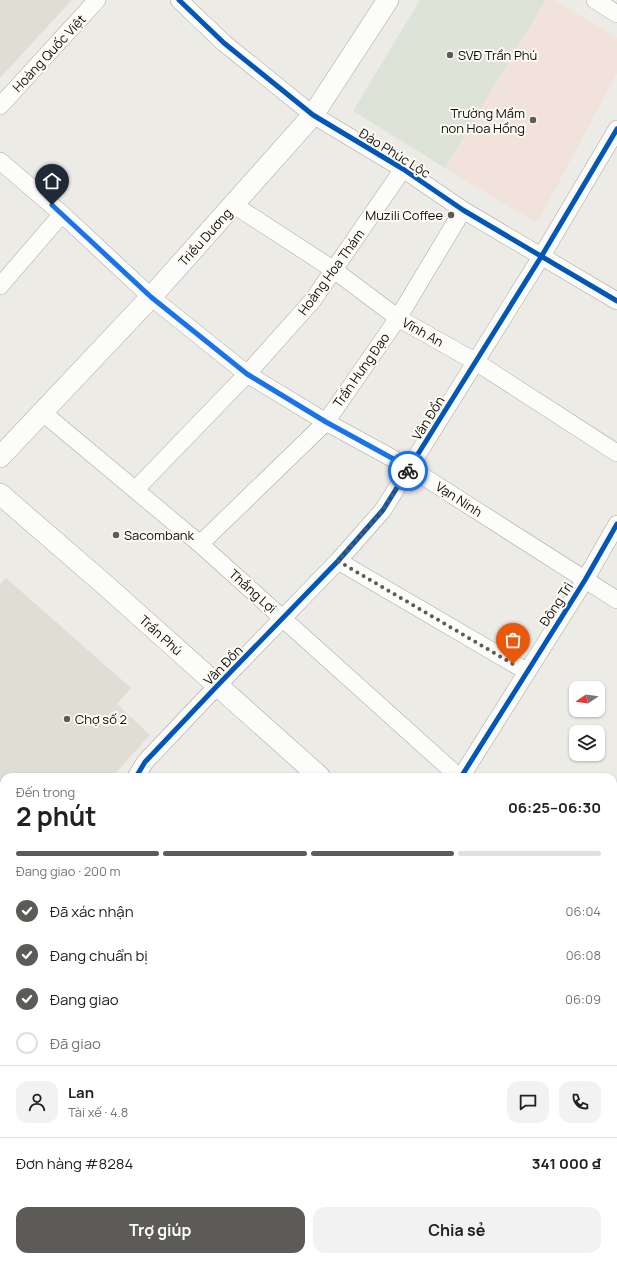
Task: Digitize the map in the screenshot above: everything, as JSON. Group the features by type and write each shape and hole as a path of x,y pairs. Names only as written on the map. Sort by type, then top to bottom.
{"street":[{"name":"Hoàng Quốc Việt","path":"0,106 97,0"},
{"name":"Đào Phúc Lộc","path":"179,0 224,43 314,115 403,169 463,210 617,301"},
{"name":"Triều Dương","path":"0,457 151,297 314,115 388,0"},
{"path":"595,0 617,14"},
{"name":"Vân Đồn","path":"138,773 145,762 338,561 383,510 541,257 617,129"},
{"name":"Vạn Ninh","path":"0,161 62,214 151,297 247,374 326,422 410,468 617,600"},
{"name":"Hoàng Hoa Thám","path":"135,490 247,374 313,300 403,169"},
{"name":"Vĩnh An","path":"234,205 334,270 398,318 476,362 617,453"},
{"name":"Trần Hưng Đạo","path":"200,544 326,422 398,318 463,210"},
{"path":"0,286 62,214"},
{"name":"Thắng Lợi","path":"42,412 200,544 456,773"},
{"name":"Trần Phú","path":"0,494 104,584 315,773"},
{"name":"Đông Trì","path":"462,773 585,580 617,524"},
{"path":"338,561 526,671"}],"shaded area":[{"path":"0,0 72,0 0,78"},
{"name":"SVĐ Trần Phú","path":"420,0 546,0 445,168 353,111"},
{"name":"Trường Mầm non Hoa Hồng","path":"546,0 554,0 617,38 617,73 537,223 445,168"},
{"name":"Chợ số 2","path":"6,578 131,688 117,704 150,735 116,773 0,773 0,584"}],"cycle path":[{"path":"179,0 224,43 313,115 403,169 463,210 617,301"},
{"path":"138,773 145,762 338,561 383,510 541,257 617,129"},
{"path":"464,773 585,580 617,524"}],"way so far":[{"path":"408,471 383,510 338,561 513,664"}],"place":[{"name":"SVĐ Trần Phú","path":"450,55"},
{"name":"Trường Mầm non Hoa Hồng","path":"533,120"},
{"name":"Muzili Coffee","path":"451,215"},
{"name":"Sacombank","path":"116,535"},
{"name":"Chợ số 2","path":"67,719"}],"route":[{"path":"52,205 151,297 247,374 326,422 410,468 408,471"}]}
